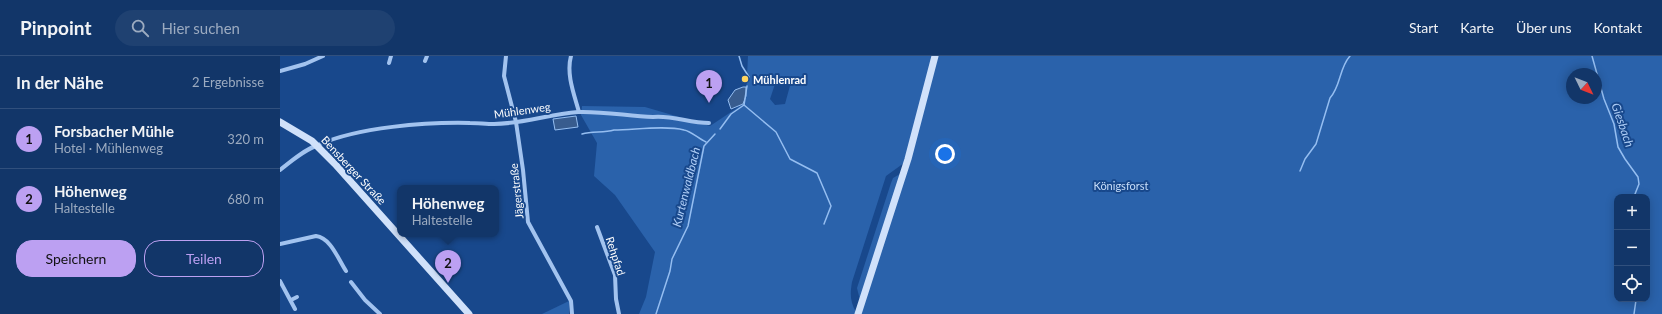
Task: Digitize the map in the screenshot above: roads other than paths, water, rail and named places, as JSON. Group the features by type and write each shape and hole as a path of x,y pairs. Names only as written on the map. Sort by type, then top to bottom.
{"main road":[{"path":"858,314 908,159 935,56"},
{"name":"Bensberger Straße","path":"280,122 308,138 316,145 355,185 397,233"},
{"name":"Bensberger Straße","path":"401,237 469,314"}],"street":[{"path":"280,71 312,62 323,56"},
{"path":"389,63 391,56"},
{"path":"425,61 427,56"},
{"name":"Jägerstraße","path":"506,56 504,76 516,122 523,170 528,222 572,301 572,314"},
{"path":"571,56 569,64 570,76 579,112"},
{"name":"Mühlenweg","path":"280,170 316,145 330,140 364,132 424,124 495,124 516,122 546,115 579,112 648,117 665,116 689,122 709,123"},
{"name":"Rehpfad","path":"597,227 615,275 616,299 619,314"},
{"path":"280,244 316,236 320,237 331,246 346,272"},
{"path":"280,281 296,309"},
{"path":"352,282 362,297 380,314"},
{"path":"291,300 297,297"}],"waterway":[{"name":"Kurtenwaldbach","path":"739,56 742,66 749,77"},
{"path":"1300,171 1305,159 1316,144 1330,98 1334,93 1346,61 1350,56"},
{"name":"Giesbach","path":"1592,56 1604,99 1614,124 1618,147 1638,177 1639,184 1635,194"},
{"name":"Kurtenwaldbach","path":"720,129 731,114 744,105 747,86"},
{"path":"744,105 776,132 790,159 817,173 831,206 824,224"},
{"path":"582,134 614,130 668,128 687,131 706,142"},
{"name":"Kurtenwaldbach","path":"656,314 670,271 672,259 688,226 704,146 715,134"},
{"name":"Giesbach","path":"1634,314 1636,302"}],"place":[{"name":"Mühlenrad","path":"745,79"},
{"name":"Forsbacher Mühle","path":"709,103"},
{"name":"Höhenweg","path":"448,283"}],"park label":[{"name":"Königsforst","path":"1121,185"}]}
